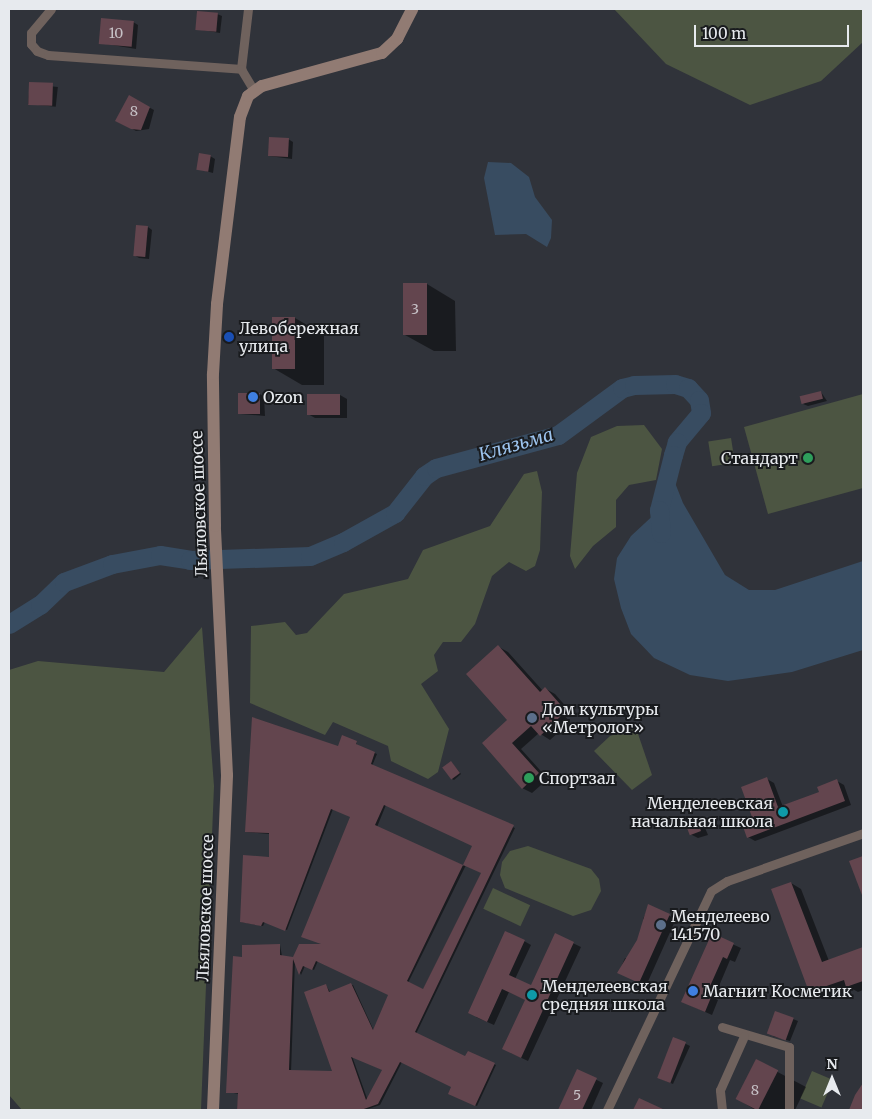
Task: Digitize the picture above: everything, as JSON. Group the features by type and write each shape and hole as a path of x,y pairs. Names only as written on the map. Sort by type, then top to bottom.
{"street":[{"path":"51,9 31,33 31,44 37,51 48,55 241,69"},
{"path":"248,9 241,69 254,91 382,53 400,35 412,9"},
{"name":"Льяловское шоссе","path":"213,1110 227,775 215,526 213,374 217,304 240,117 248,96 254,91"},
{"path":"607,1110 705,898 727,881 863,833"},
{"path":"722,1027 744,1036 789,1047 789,1110"},
{"path":"722,1110 720,1090 744,1036"}],"green space":[{"path":"614,9 863,9 863,42 821,81 750,105 666,64"},
{"name":"Стандарт","path":"863,394 863,488 768,514 744,427"},
{"path":"644,425 662,449 656,480 629,485 616,500 616,527 593,546 575,569 570,556 577,473 591,437 617,426"},
{"path":"731,438 735,463 712,466 708,442"},
{"path":"537,471 542,492 540,550 535,566 526,571 509,562 492,576 475,624 461,642 443,642 434,655 438,671 421,684 449,729 438,772 428,779 391,761 388,746 333,722 325,735 250,703 251,626 285,622 296,635 307,633 344,594 408,579 423,550 490,526 524,474"},
{"path":"202,627 214,786 201,1110 22,1110 9,1095 9,670 38,661 164,672"},
{"path":"636,728 652,775 632,790 594,751 610,736"},
{"path":"528,846 591,869 599,879 601,891 591,910 573,916 505,888 500,875 502,862 510,851"},
{"path":"493,888 530,905 520,926 483,909"},
{"path":"812,1071 833,1080 821,1108 800,1099"}],"water":[{"path":"488,162 511,163 529,177 535,197 552,220 551,238 547,247 526,234 495,235 484,178"},
{"path":"670,470 683,503 725,575 749,590 775,590 863,561 863,650 792,672 728,681 690,675 654,658 631,634 621,608 614,579 617,558 631,536 659,510"}],"building":[{"path":"197,11 218,13 216,32 195,30"},
{"path":"101,18 134,21 132,47 99,44"},
{"path":"29,82 53,83 52,106 28,105"},
{"path":"129,95 150,107 141,130 131,129 115,121"},
{"path":"269,137 289,138 288,157 268,156"},
{"path":"199,153 211,155 208,172 196,170"},
{"path":"136,225 148,226 145,257 133,256"},
{"path":"403,283 427,283 427,335 403,335"},
{"path":"272,317 295,317 295,369 272,369"},
{"path":"821,391 823,399 802,404 800,396"},
{"path":"238,393 260,393 260,414 238,414"},
{"path":"307,394 340,394 340,415 307,415"},
{"name":"Дом культуры «Метролог»","path":"498,645 540,692 545,687 560,704 555,709 561,716 540,736 531,726 512,743 539,773 522,789 482,743 507,720 466,674"},
{"path":"252,717 338,746 342,735 357,741 356,744 375,752 371,764 514,825 415,1032 465,1056 468,1051 495,1063 475,1106 448,1094 451,1087 400,1062 378,1104 361,1110 237,1110 238,1093 226,1093 233,956 242,957 242,945 280,944 280,955 293,957 299,944 321,944 301,937 350,817 331,809 285,931 263,922 261,926 240,922 243,855 269,857 269,833 245,832","holes":["384,805 472,846 463,865 375,825","463,865 481,873 423,989 407,981","293,959 299,975 303,966 312,970 316,961 388,995 373,1030 351,983 329,992 326,984 304,992 332,1071 289,1070","351,1057 382,1070 366,1100"]},
{"path":"451,761 460,773 451,780 442,768"},
{"name":"Менделеевская начальная школа","path":"767,777 778,807 819,792 817,787 837,779 845,801 747,838 741,821 752,817 741,787"},
{"path":"696,818 701,831 690,835 685,822"},
{"path":"863,856 863,895 862,895 849,861"},
{"path":"791,882 822,962 863,947 863,981 846,987 844,980 809,992 771,889"},
{"path":"648,904 670,914 639,983 617,973 637,940"},
{"name":"Менделеевская средняя школа","path":"505,931 525,940 509,975 531,985 555,933 574,942 521,1058 502,1049 525,1000 502,989 487,1022 468,1013"},
{"path":"712,933 734,943 727,959 723,957 707,993 712,995 705,1012 681,1002"},
{"path":"775,1011 794,1018 786,1040 767,1034"},
{"path":"673,1037 686,1042 670,1083 657,1078"},
{"path":"756,1059 778,1070 758,1110 736,1099"},
{"path":"577,1069 597,1078 582,1110 558,1110"},
{"path":"863,1083 863,1110 849,1110 855,1095"},
{"path":"639,1098 665,1110 633,1110"}],"waterway":[{"name":"Клязьма","path":"9,624 40,605 64,582 112,564 160,555 190,560 310,556 343,542 395,513 424,476 436,468 558,435 622,388 634,385 675,384 688,388 699,400 701,413 677,442 673,455 659,510 661,533"}],"place":[{"name":"Левобережная улица","path":"229,337"},
{"name":"Ozon","path":"253,397"},
{"name":"Стандарт","path":"808,458"},
{"name":"Дом культуры «Метролог»","path":"532,718"},
{"name":"Спортзал","path":"529,778"},
{"name":"Менделеевская начальная школа","path":"783,812"},
{"name":"Менделеево 141570","path":"661,925"},
{"name":"Магнит Косметик","path":"693,991"},
{"name":"Менделеевская средняя школа","path":"532,995"}]}
